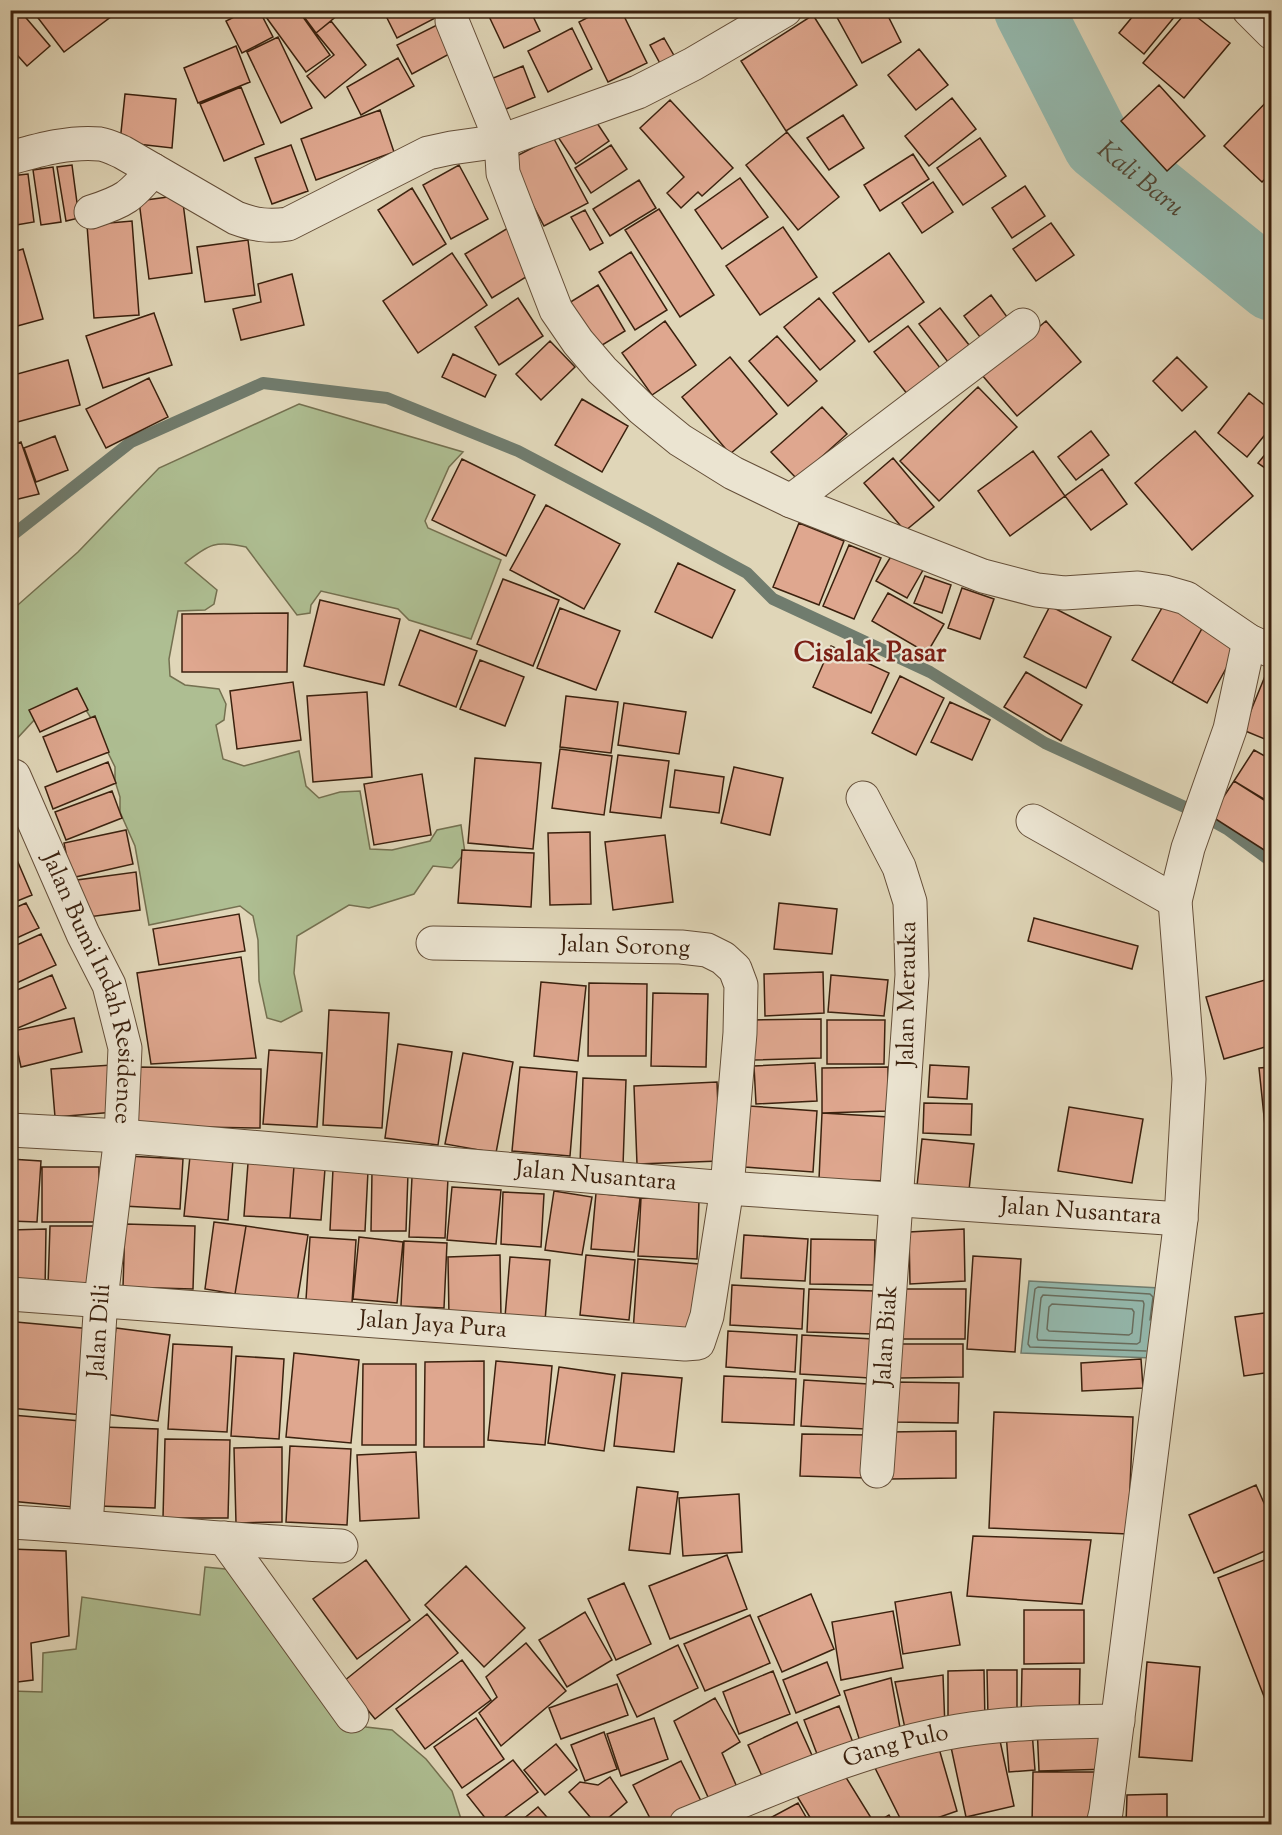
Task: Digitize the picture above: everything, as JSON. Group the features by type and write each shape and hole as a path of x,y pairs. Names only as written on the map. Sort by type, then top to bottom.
{"street":[{"path":"10,158 65,145 102,144 122,152 236,218 268,227 288,224 429,153 501,141 638,92 723,48 785,10"},
{"path":"1249,10 1272,33"},
{"path":"452,21 501,141 503,173 556,310 578,342 602,370 642,409 680,440 733,473 791,501 983,576 1037,590 1064,593 1138,588 1176,595 1186,598 1260,646 1188,848 1175,901 1189,1079 1181,1219 1103,1824"},
{"path":"91,212 111,206 134,193 153,170"},
{"path":"791,501 1023,326"},
{"name":"Jalan Bumi Indah Residence","path":"14,776 82,934 109,985 125,1048 121,1136"},
{"name":"Jalan Merauka","path":"863,798 899,867 910,902 912,975 898,1200"},
{"path":"1033,821 1175,901"},
{"name":"Jalan Sorong","path":"433,943 681,948 707,950 723,958 735,969 741,985 740,1033 727,1188"},
{"name":"Jalan Nusantara","path":"10,1130 121,1136 727,1188 1181,1219"},
{"name":"Jalan Dili","path":"86,1526 101,1299 121,1136"},
{"name":"Jalan Jaya Pura","path":"10,1293 685,1344 698,1343 707,1316 727,1188"},
{"name":"Jalan Biak","path":"877,1471 898,1200"},
{"path":"10,1522 341,1546"},
{"path":"224,1538 352,1716"},
{"name":"Gang Pulo","path":"686,1824 803,1776 882,1749 959,1731 1031,1724 1118,1721"}],"green space":[{"path":"299,404 463,452 449,467 425,521 428,528 501,560 471,639 409,620 398,609 321,591 311,605 310,613 297,615 246,547 227,544 213,545 185,563 217,590 214,604 205,610 178,611 169,659 170,676 185,685 219,689 226,704 224,720 216,725 223,759 244,766 299,751 306,786 319,798 340,792 360,791 370,849 392,850 430,841 437,830 461,825 465,853 452,868 433,866 414,894 369,908 349,905 297,936 294,973 302,1011 281,1022 267,1018 259,981 258,940 253,916 240,906 149,925 135,846 120,812 115,767 79,699 38,716 11,745 11,611 78,552 159,468"},
{"path":"205,1567 266,1573 366,1727 392,1730 426,1759 452,1791 461,1824 11,1824 11,1691 42,1692 43,1653 76,1649 82,1597 200,1615"}],"water":[{"path":"1029,1281 1160,1288 1152,1358 1021,1353"}],"building":[{"path":"32,10 108,10 112,16 64,52"},
{"path":"248,10 259,10 273,37 242,53 226,21"},
{"path":"274,10 298,10 330,55 306,72 266,17"},
{"path":"299,10 344,10 316,33"},
{"path":"383,10 439,10 441,15 397,38"},
{"path":"486,10 530,10 540,31 504,48"},
{"path":"602,10 621,10 647,63 608,82 579,22"},
{"path":"833,10 885,10 901,42 862,63"},
{"path":"1138,10 1180,10 1144,54 1119,33"},
{"path":"1188,10 1230,43 1184,98 1143,63"},
{"path":"21,12 50,46 27,66 10,47 10,21"},
{"path":"813,15 857,85 786,131 741,61"},
{"path":"331,21 366,65 325,98 307,76 334,55 316,33"},
{"path":"439,24 453,52 412,74 397,45"},
{"path":"572,28 592,69 548,92 528,51"},
{"path":"278,37 312,108 281,123 247,52"},
{"path":"664,38 676,59 662,67 650,45"},
{"path":"236,46 250,82 198,103 184,68"},
{"path":"919,49 948,85 916,110 888,75"},
{"path":"398,58 414,86 361,115 347,87"},
{"path":"523,66 535,97 494,114 481,83"},
{"path":"1159,85 1205,136 1167,171 1121,121"},
{"path":"241,87 264,144 224,161 200,104"},
{"path":"125,94 176,99 172,148 120,142"},
{"path":"1272,96 1272,172 1262,182 1224,146"},
{"path":"952,98 976,129 929,166 905,136"},
{"path":"670,100 733,168 702,196 698,192 681,208 667,193 684,177 640,128"},
{"path":"380,110 394,152 316,180 301,139"},
{"path":"591,114 609,141 576,164 558,137"},
{"path":"843,115 864,148 829,170 807,138"},
{"path":"787,132 839,197 798,230 746,165"},
{"path":"553,137 588,203 544,226 509,160"},
{"path":"980,138 1006,176 963,205 937,168"},
{"path":"291,145 308,191 272,204 255,158"},
{"path":"611,145 627,169 591,193 575,168"},
{"path":"913,154 929,179 880,211 864,185"},
{"path":"72,165 79,218 66,221 57,167"},
{"path":"459,165 488,219 451,239 423,185"},
{"path":"53,167 61,222 41,225 33,170"},
{"path":"28,174 34,222 10,226 10,176"},
{"path":"740,178 768,217 722,249 695,210"},
{"path":"639,180 656,208 610,236 593,209"},
{"path":"933,182 953,212 922,233 902,203"},
{"path":"1025,186 1045,216 1012,238 992,208"},
{"path":"412,188 446,244 413,265 378,210"},
{"path":"182,195 192,273 149,279 139,201"},
{"path":"659,209 714,295 680,317 625,230"},
{"path":"585,210 603,243 590,250 571,217"},
{"path":"132,221 139,315 94,318 87,225"},
{"path":"1051,223 1074,255 1036,281 1013,249"},
{"path":"783,227 817,277 760,315 726,266"},
{"path":"508,228 534,272 492,298 465,254"},
{"path":"248,240 255,295 205,302 197,247"},
{"path":"23,249 43,319 10,328 10,253"},
{"path":"631,252 667,310 635,330 599,272"},
{"path":"452,253 487,305 418,353 383,301"},
{"path":"889,253 924,302 869,342 833,293"},
{"path":"292,274 304,325 241,340 233,309 261,302 258,284"},
{"path":"598,285 625,331 591,352 564,306"},
{"path":"991,295 1010,321 983,341 964,316"},
{"path":"518,298 543,336 499,365 475,327"},
{"path":"819,298 855,341 820,370 784,327"},
{"path":"940,308 969,345 948,362 919,324"},
{"path":"154,313 172,365 103,388 86,336"},
{"path":"665,321 696,365 652,395 622,353"},
{"path":"1046,321 1081,362 1017,416 982,375"},
{"path":"908,326 941,369 908,395 874,352"},
{"path":"777,336 817,381 788,406 749,361"},
{"path":"550,341 575,367 541,400 516,374"},
{"path":"453,354 496,375 485,397 442,377"},
{"path":"730,357 777,414 730,454 682,397"},
{"path":"1177,357 1207,387 1182,411 1153,381"},
{"path":"68,360 80,405 10,424 10,376"},
{"path":"149,378 168,417 106,448 86,409"},
{"path":"978,387 1017,427 939,501 900,461"},
{"path":"1249,393 1272,411 1272,426 1247,457 1218,433"},
{"path":"582,399 628,426 602,472 555,445"},
{"path":"822,407 847,434 797,479 771,452"},
{"path":"1091,431 1109,455 1076,480 1058,457"},
{"path":"1195,431 1253,496 1192,550 1135,483"},
{"path":"55,436 68,470 36,482 24,448"},
{"path":"21,442 39,494 10,501 10,446"},
{"path":"1272,446 1272,473 1258,463"},
{"path":"1033,451 1065,496 1010,536 978,491"},
{"path":"893,458 934,507 905,531 864,483"},
{"path":"462,459 535,495 506,556 432,520"},
{"path":"1102,469 1127,504 1091,530 1065,496"},
{"path":"546,505 620,544 584,609 510,570"},
{"path":"799,523 844,541 819,605 773,587"},
{"path":"849,545 881,558 854,619 823,606"},
{"path":"893,553 923,570 907,598 876,581"},
{"path":"678,563 735,590 712,638 655,612"},
{"path":"925,576 951,585 942,613 914,603"},
{"path":"503,579 559,600 533,666 477,644"},
{"path":"962,588 994,599 980,639 948,628"},
{"path":"888,593 944,624 927,653 872,621"},
{"path":"320,600 400,619 384,685 304,666"},
{"path":"1166,601 1205,623 1172,683 1132,660"},
{"path":"1050,606 1111,637 1086,688 1024,657"},
{"path":"560,608 620,631 596,690 537,668"},
{"path":"288,613 287,672 182,672 182,614"},
{"path":"1205,623 1240,643 1207,703 1172,683"},
{"path":"420,630 477,651 456,707 399,685"},
{"path":"831,646 889,673 871,713 813,687"},
{"path":"1272,659 1272,742 1243,730"},
{"path":"480,660 524,677 505,726 460,709"},
{"path":"1026,672 1082,705 1061,741 1004,707"},
{"path":"900,676 944,698 916,755 872,733"},
{"path":"293,682 301,740 237,749 230,691"},
{"path":"77,688 88,710 40,732 29,710"},
{"path":"367,692 372,777 313,782 307,696"},
{"path":"566,696 618,702 611,753 560,747"},
{"path":"950,702 990,720 972,760 931,742"},
{"path":"624,703 686,712 679,754 618,745"},
{"path":"95,716 109,752 57,772 43,737"},
{"path":"560,749 612,756 604,815 552,808"},
{"path":"1254,750 1272,760 1272,804 1234,781"},
{"path":"618,755 669,761 661,818 610,812"},
{"path":"475,758 541,763 533,849 468,843"},
{"path":"108,762 116,783 53,809 45,787"},
{"path":"734,767 783,778 770,835 721,823"},
{"path":"675,770 724,777 719,813 670,807"},
{"path":"422,774 431,835 374,845 364,784"},
{"path":"1234,781 1272,805 1272,855 1211,816"},
{"path":"112,791 122,818 66,840 55,812"},
{"path":"126,830 133,864 71,878 64,843"},
{"path":"590,832 591,904 550,905 548,833"},
{"path":"665,835 673,902 613,910 605,842"},
{"path":"462,850 534,853 531,907 458,903"},
{"path":"14,853 32,895 10,904 10,855"},
{"path":"136,872 140,910 81,918 77,880"},
{"path":"26,903 39,928 10,941 10,910"},
{"path":"779,903 837,909 832,954 774,949"},
{"path":"239,914 245,951 159,965 153,929"},
{"path":"1034,918 1138,946 1132,969 1028,941"},
{"path":"41,934 56,965 10,986 10,948"},
{"path":"241,957 256,1058 151,1064 137,973"},
{"path":"823,972 824,1013 765,1016 764,974"},
{"path":"52,975 66,1008 13,1030 10,1022 10,993"},
{"path":"831,975 888,980 884,1016 828,1012"},
{"path":"1272,978 1272,1045 1224,1059 1206,997"},
{"path":"541,982 586,986 578,1061 534,1056"},
{"path":"589,983 647,984 646,1056 588,1056"},
{"path":"653,993 708,994 706,1067 651,1066"},
{"path":"329,1010 389,1013 382,1128 323,1125"},
{"path":"74,1018 82,1052 21,1067 13,1031"},
{"path":"821,1019 821,1058 753,1060 752,1020"},
{"path":"827,1020 885,1020 884,1064 827,1064"},
{"path":"398,1044 452,1052 438,1145 385,1138"},
{"path":"269,1050 322,1053 317,1127 263,1124"},
{"path":"463,1053 513,1062 496,1153 445,1144"},
{"path":"815,1063 817,1101 756,1104 754,1066"},
{"path":"112,1065 115,1112 55,1117 51,1069"},
{"path":"930,1065 969,1067 967,1099 928,1097"},
{"path":"139,1067 261,1069 260,1128 137,1126"},
{"path":"520,1067 577,1072 570,1156 512,1151"},
{"path":"888,1067 888,1111 822,1113 822,1068"},
{"path":"1272,1067 1272,1125 1265,1126 1259,1068"},
{"path":"583,1078 626,1080 623,1166 580,1165"},
{"path":"717,1082 720,1161 637,1164 634,1086"},
{"path":"924,1103 972,1104 971,1135 923,1133"},
{"path":"749,1106 817,1111 813,1172 745,1167"},
{"path":"1069,1107 1143,1119 1132,1183 1058,1171"},
{"path":"822,1113 889,1117 886,1181 819,1179"},
{"path":"922,1139 974,1144 969,1190 917,1186"},
{"path":"249,1150 295,1153 290,1218 244,1216"},
{"path":"295,1153 326,1156 321,1220 290,1218"},
{"path":"127,1156 183,1159 180,1209 123,1206"},
{"path":"190,1156 233,1160 228,1220 184,1216"},
{"path":"10,1159 41,1161 37,1222 10,1221"},
{"path":"42,1167 99,1167 99,1222 42,1222"},
{"path":"333,1169 368,1171 365,1231 330,1230"},
{"path":"372,1172 408,1173 406,1231 371,1231"},
{"path":"412,1177 448,1178 445,1238 409,1237"},
{"path":"452,1187 501,1190 496,1244 447,1240"},
{"path":"554,1191 592,1197 582,1255 545,1250"},
{"path":"503,1192 544,1194 541,1247 501,1244"},
{"path":"596,1193 640,1198 634,1252 591,1249"},
{"path":"641,1198 699,1200 697,1259 638,1256"},
{"path":"214,1222 246,1226 235,1294 205,1289"},
{"path":"125,1224 195,1226 193,1289 123,1287"},
{"path":"50,1226 95,1226 93,1287 48,1286"},
{"path":"246,1226 308,1235 297,1303 235,1294"},
{"path":"46,1229 45,1291 10,1291 10,1230"},
{"path":"964,1229 965,1281 910,1284 909,1232"},
{"path":"744,1235 808,1239 805,1281 741,1278"},
{"path":"310,1237 356,1240 352,1303 306,1300"},
{"path":"359,1237 403,1242 397,1303 353,1299"},
{"path":"811,1239 875,1240 874,1285 810,1284"},
{"path":"404,1241 447,1243 444,1308 401,1306"},
{"path":"500,1255 501,1317 449,1318 448,1257"},
{"path":"586,1255 635,1260 629,1320 580,1315"},
{"path":"973,1256 1021,1259 1015,1352 967,1349"},
{"path":"510,1257 550,1260 545,1321 505,1317"},
{"path":"638,1259 699,1264 694,1336 633,1332"},
{"path":"732,1285 804,1289 802,1329 730,1325"},
{"path":"809,1289 875,1291 873,1334 807,1332"},
{"path":"901,1289 966,1289 965,1339 901,1339"},
{"path":"1272,1312 1272,1372 1244,1376 1235,1317"},
{"path":"16,1322 92,1329 83,1415 10,1408 10,1378"},
{"path":"116,1328 170,1335 158,1421 104,1414"},
{"path":"728,1331 797,1335 795,1372 726,1367"},
{"path":"802,1335 873,1339 870,1378 800,1374"},
{"path":"173,1344 232,1347 227,1432 168,1429"},
{"path":"900,1344 963,1344 963,1377 900,1378"},
{"path":"294,1353 359,1360 351,1443 286,1437"},
{"path":"236,1356 284,1359 279,1439 231,1436"},
{"path":"1141,1359 1143,1388 1082,1391 1081,1363"},
{"path":"484,1361 484,1447 424,1447 425,1362"},
{"path":"496,1361 552,1366 545,1445 488,1440"},
{"path":"363,1364 416,1364 416,1445 362,1445"},
{"path":"559,1367 615,1375 604,1451 548,1443"},
{"path":"622,1373 682,1378 674,1452 614,1446"},
{"path":"724,1376 796,1379 794,1425 722,1422"},
{"path":"804,1380 868,1384 866,1429 801,1426"},
{"path":"895,1382 959,1383 958,1423 895,1422"},
{"path":"994,1412 1133,1417 1128,1534 989,1528"},
{"path":"12,1415 81,1421 73,1507 10,1501"},
{"path":"103,1427 158,1429 155,1508 99,1506"},
{"path":"956,1431 956,1478 890,1479 889,1432"},
{"path":"802,1434 868,1435 867,1478 800,1476"},
{"path":"165,1439 230,1440 228,1518 163,1518"},
{"path":"290,1446 351,1449 347,1525 286,1522"},
{"path":"282,1447 282,1522 236,1523 234,1448"},
{"path":"416,1452 419,1518 360,1521 357,1455"},
{"path":"1256,1485 1272,1521 1272,1548 1214,1573 1189,1515"},
{"path":"637,1487 678,1492 670,1554 629,1550"},
{"path":"739,1494 742,1552 683,1556 679,1498"},
{"path":"973,1536 1091,1540 1082,1604 967,1596"},
{"path":"10,1549 66,1551 69,1636 31,1643 33,1680 10,1683"},
{"path":"727,1555 747,1609 670,1639 649,1586"},
{"path":"1272,1557 1272,1717 1218,1578"},
{"path":"366,1560 410,1620 357,1659 313,1599"},
{"path":"466,1566 525,1628 484,1667 425,1605"},
{"path":"624,1583 651,1644 616,1660 588,1599"},
{"path":"951,1592 960,1645 903,1654 895,1602"},
{"path":"811,1594 834,1649 782,1672 758,1617"},
{"path":"1024,1610 1084,1610 1084,1663 1024,1664"},
{"path":"893,1611 903,1668 841,1680 832,1622"},
{"path":"585,1612 612,1660 567,1687 539,1640"},
{"path":"427,1614 458,1653 375,1719 344,1681"},
{"path":"750,1615 770,1663 705,1691 684,1644"},
{"path":"526,1643 566,1691 501,1746 479,1713 497,1697 486,1677"},
{"path":"678,1645 698,1688 637,1717 617,1675"},
{"path":"462,1660 491,1700 425,1749 396,1709"},
{"path":"827,1662 840,1695 796,1713 783,1680"},
{"path":"1147,1662 1200,1667 1192,1761 1139,1757"},
{"path":"1022,1669 1080,1669 1079,1721 1021,1720"},
{"path":"984,1670 985,1723 948,1724 948,1671"},
{"path":"987,1670 1017,1670 1017,1717 988,1717"},
{"path":"773,1671 790,1714 739,1734 723,1692"},
{"path":"943,1675 945,1728 906,1733 895,1682"},
{"path":"891,1678 903,1744 863,1751 844,1691"},
{"path":"617,1684 628,1715 561,1739 549,1708"},
{"path":"715,1698 740,1742 722,1753 740,1794 712,1806 674,1721"},
{"path":"839,1706 857,1753 822,1767 804,1720"},
{"path":"476,1718 504,1759 462,1788 434,1747"},
{"path":"654,1718 668,1759 621,1776 607,1734"},
{"path":"797,1722 815,1762 766,1785 748,1745"},
{"path":"1110,1723 1111,1769 1039,1771 1037,1725"},
{"path":"1032,1731 1035,1770 1009,1772 1006,1733"},
{"path":"604,1732 617,1769 585,1781 571,1745"},
{"path":"999,1736 1014,1806 966,1817 951,1747"},
{"path":"556,1744 577,1770 545,1795 524,1770"},
{"path":"938,1745 957,1811 920,1824 903,1824 873,1764"},
{"path":"513,1760 538,1792 495,1824 490,1824 467,1795"},
{"path":"681,1761 702,1803 659,1824 653,1824 633,1785"},
{"path":"842,1771 873,1821 868,1824 814,1824 797,1796"},
{"path":"1033,1772 1096,1772 1095,1824 1032,1824"},
{"path":"610,1777 627,1802 601,1824 596,1824 569,1792 580,1782 598,1785"},
{"path":"1167,1794 1167,1824 1126,1824 1127,1795"},
{"path":"798,1803 810,1824 759,1824"},
{"path":"538,1807 553,1824 517,1824"},
{"path":"889,1815 894,1824 874,1824"}],"waterway":[{"name":"Kali Baru","path":"1029,10 1098,145 1272,286"},
{"path":"10,537 131,442 263,383 387,398 518,451 747,573 773,599 930,672 1045,743 1200,814 1227,829 1272,862"}],"district":[{"name":"Cisalak Pasar","path":"870,654"}]}
